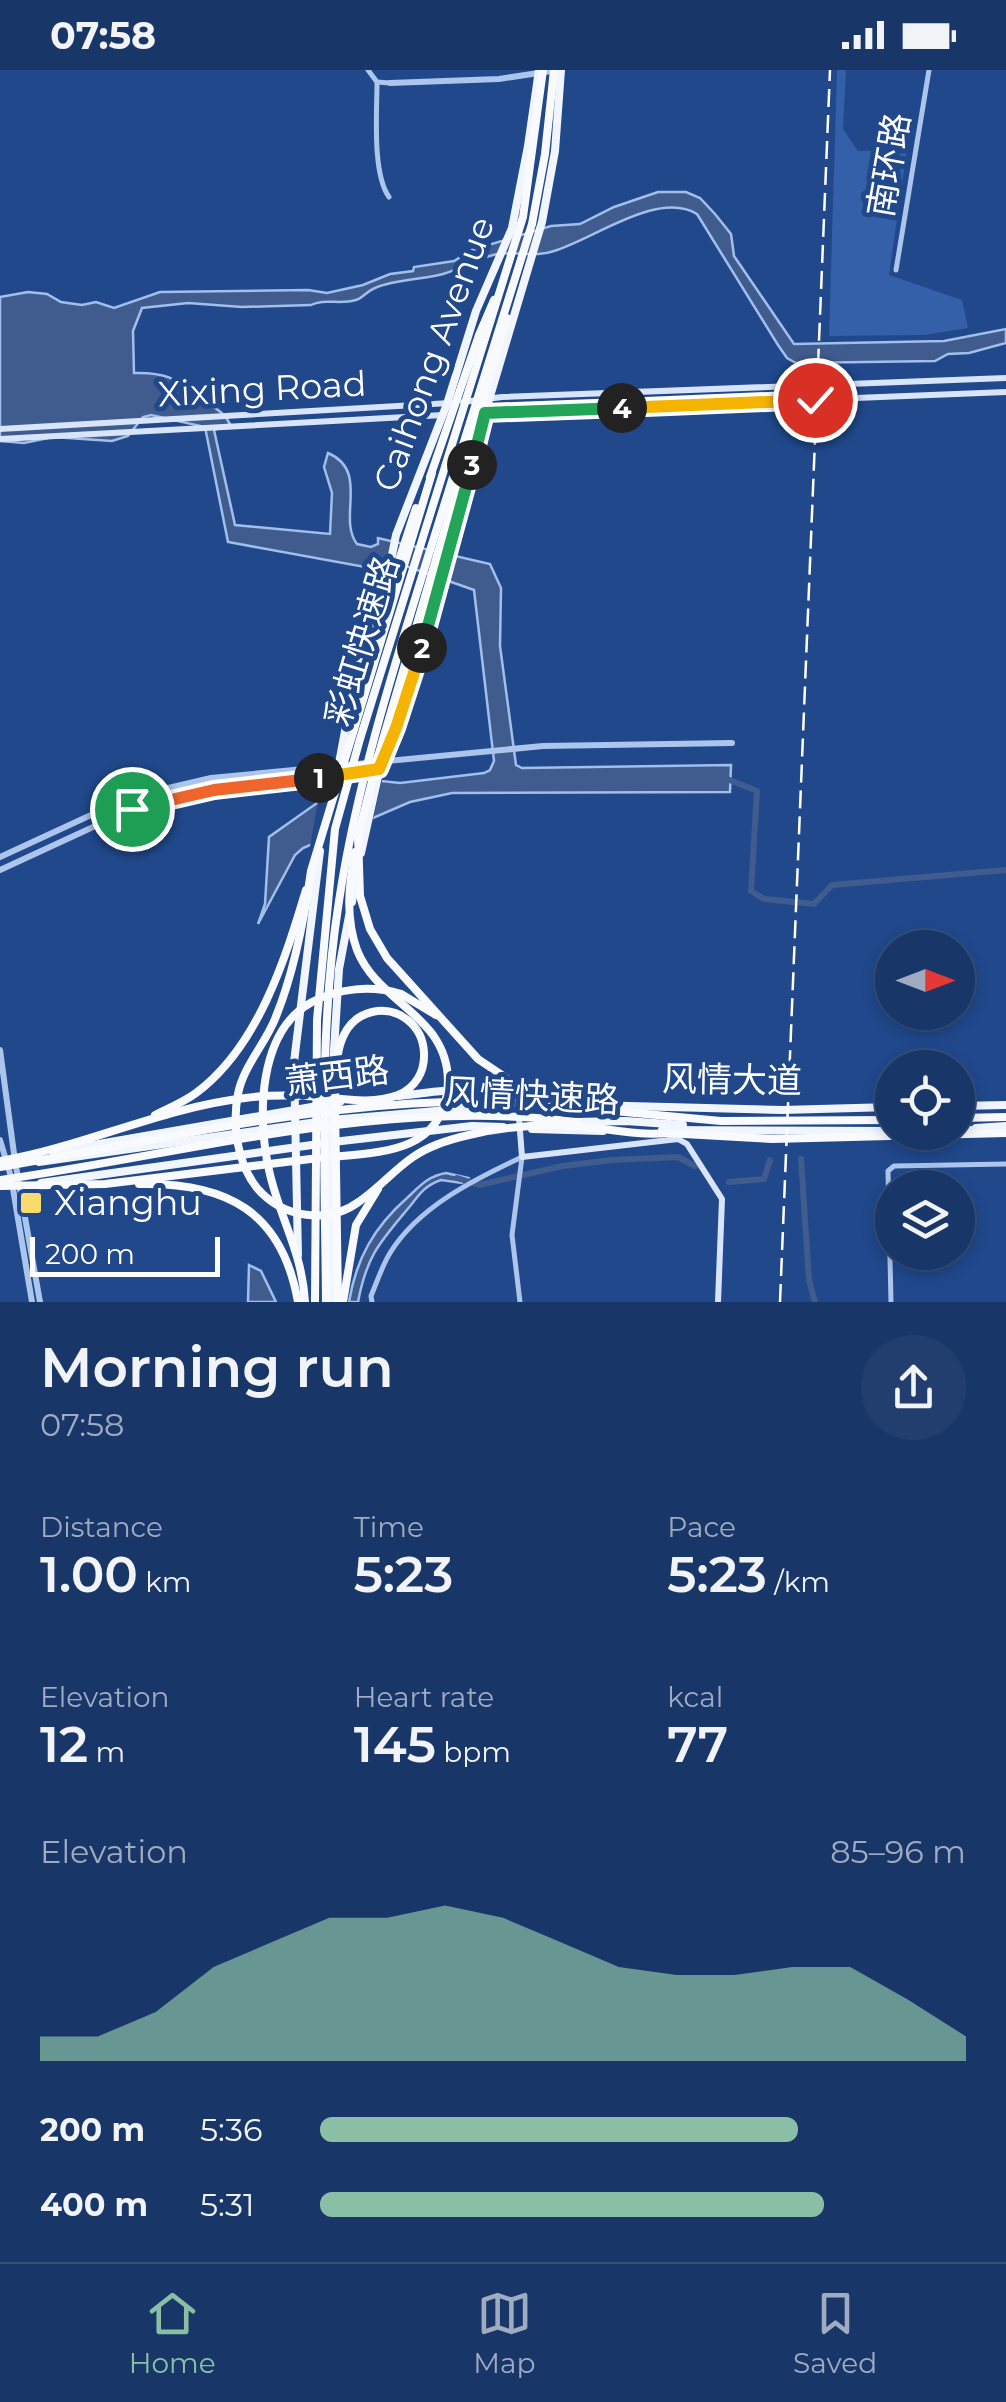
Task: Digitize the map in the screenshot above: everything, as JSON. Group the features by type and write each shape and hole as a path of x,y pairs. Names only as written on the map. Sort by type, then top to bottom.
{"highway":[{"name":"彩虹快速路","path":"335,1302 330,992 348,848 372,742 532,224 558,70"},
{"name":"彩虹快速路","path":"315,1302 316,1055 335,829 523,217 540,72"},
{"path":"104,1184 398,1148 414,1144 440,1116 448,1088 442,1049 418,1018 377,982 358,951 348,897 358,836 381,746 502,343 518,269"},
{"path":"139,1124 197,1092 240,1045 268,993 311,871 432,474 479,335 507,274"},
{"path":"350,702 408,528 432,474"},
{"path":"396,728 398,705 455,514 458,482"},
{"path":"358,836 360,896 370,929 387,958 436,1015 478,1059 518,1086 603,1110"},
{"path":"311,871 282,1002 238,1095 236,1126 240,1156 263,1194 288,1211 328,1215 352,1207 414,1156 498,1130 574,1126 667,1133"},
{"path":"302,1302 299,1254 268,1169 264,1134 266,1083 277,1040 289,1020 308,1004 342,991 393,992 436,1015"},
{"path":"4,1164 198,1106 244,1098 306,1096 326,1097 344,1098 359,1100 370,1100 398,1095 414,1085 424,1061 423,1041 407,1018 385,1011 360,1017 346,1031 339,1049 336,1066 335,1086 335,1104 334,1140 335,1302"},
{"name":"风情快速路","path":"4,1164 281,1118 481,1100 721,1122 875,1120"},
{"name":"风情快速路","path":"0,1184 311,1129 408,1118 502,1114 667,1133 773,1139 1006,1132"},
{"path":"975,1118 1006,1117"},
{"path":"335,1302 356,1226 383,1182"},
{"path":"0,1184 175,1183 205,1188 231,1199 266,1227 280,1245 302,1302"}],"main road":[{"name":"Caihong Avenue","path":"335,1302 331,1120 339,969 379,769 396,728 441,584 489,398 542,222 555,152 558,70"},
{"name":"Caihong Avenue","path":"302,1302 294,1062 320,847 364,643 390,566 396,535 447,404 476,311 512,228 540,72"},
{"name":"Xixing Road","path":"0,429 447,404 489,398 1006,378"},
{"name":"Xixing Road","path":"0,439 485,413 1006,392"},
{"name":"萧西路","path":"4,1164 332,1103 466,1089 488,1090 518,1105"},
{"path":"408,1095 428,1111"},
{"path":"518,1105 522,1157 678,1140 687,1144 722,1199 718,1302"},
{"name":"风情大道","path":"195,1140 331,1120 518,1105 875,1108"},
{"path":"975,1106 1006,1105"},
{"name":"风情大道","path":"17,1188 331,1142 488,1126 580,1132 724,1128 875,1131"},
{"path":"975,1129 1006,1132"},
{"path":"156,1134 195,1140"},
{"path":"4,1164 52,1162 195,1140"},
{"path":"0,1184 14,1176"},
{"path":"0,1184 17,1188"}],"street":[{"path":"368,70 377,82 378,150 382,188 389,197"},
{"path":"377,82 558,70"},
{"name":"南环路","path":"896,270 930,70"},
{"path":"0,857 130,797 212,778 379,769 518,748 732,743"},
{"path":"0,870 132,809 214,790 338,771"},
{"path":"0,1050 4,1164"},
{"path":"0,1140 4,1164 14,1176 17,1188 40,1302"},
{"path":"520,1302 512,1234 522,1157"},
{"path":"372,1302 390,1252 417,1222 464,1186 522,1157"},
{"path":"892,1302 888,1170 894,1166 1006,1164"},
{"path":"17,1188 32,1302"}],"shaded area":[{"path":"837,70 846,70 843,129 858,151 907,150 889,275 962,300 968,328 924,335 829,336"},
{"path":"658,192 686,192 700,198 715,214 731,234 734,256 794,344 944,341 1006,329 1006,343 948,354 935,361 796,363 778,345 697,214 681,208 645,212 547,253 493,255 443,274 383,285 350,301 242,307 188,303 142,308 133,331 134,373 174,380 220,412 230,424 214,430 235,525 330,534 332,493 324,467 328,453 347,471 350,521 357,544 371,547 378,544 378,538 490,564 501,588 500,646 516,765 731,765 730,792 452,793 410,802 303,848 295,855 258,924 265,904 269,837 317,803 372,780 400,783 490,770 494,761 474,590 387,561 365,567 228,542 205,427 151,415 143,417 128,436 112,441 53,437 24,443 0,441 0,297 28,292 47,294 61,302 96,302 114,308 160,292 327,293 413,271 414,267 454,261 472,250 551,226 580,224"},
{"path":"446,1173 468,1178 462,1183 441,1180 420,1193 377,1249 358,1302 349,1302 356,1272 376,1232 420,1186"},
{"path":"249,1265 261,1271 276,1302 248,1302"}],"pier":[{"path":"383,776 372,824 309,852 319,796"}],"waterway":[{"path":"727,779 757,791 751,891 764,899 814,904 832,885 1006,870"},
{"path":"457,1178 479,1185 563,1166 612,1160 678,1157 695,1166"},
{"path":"801,1159 809,1280 815,1302"},
{"path":"729,1182 764,1179 770,1160"}],"railway":[{"path":"780,1302 830,70"}],"place":[{"name":"Xianghu","path":"31,1203"}],"route":[{"path":"132,809 214,790 379,769 432,619 485,413 815,400"}]}
